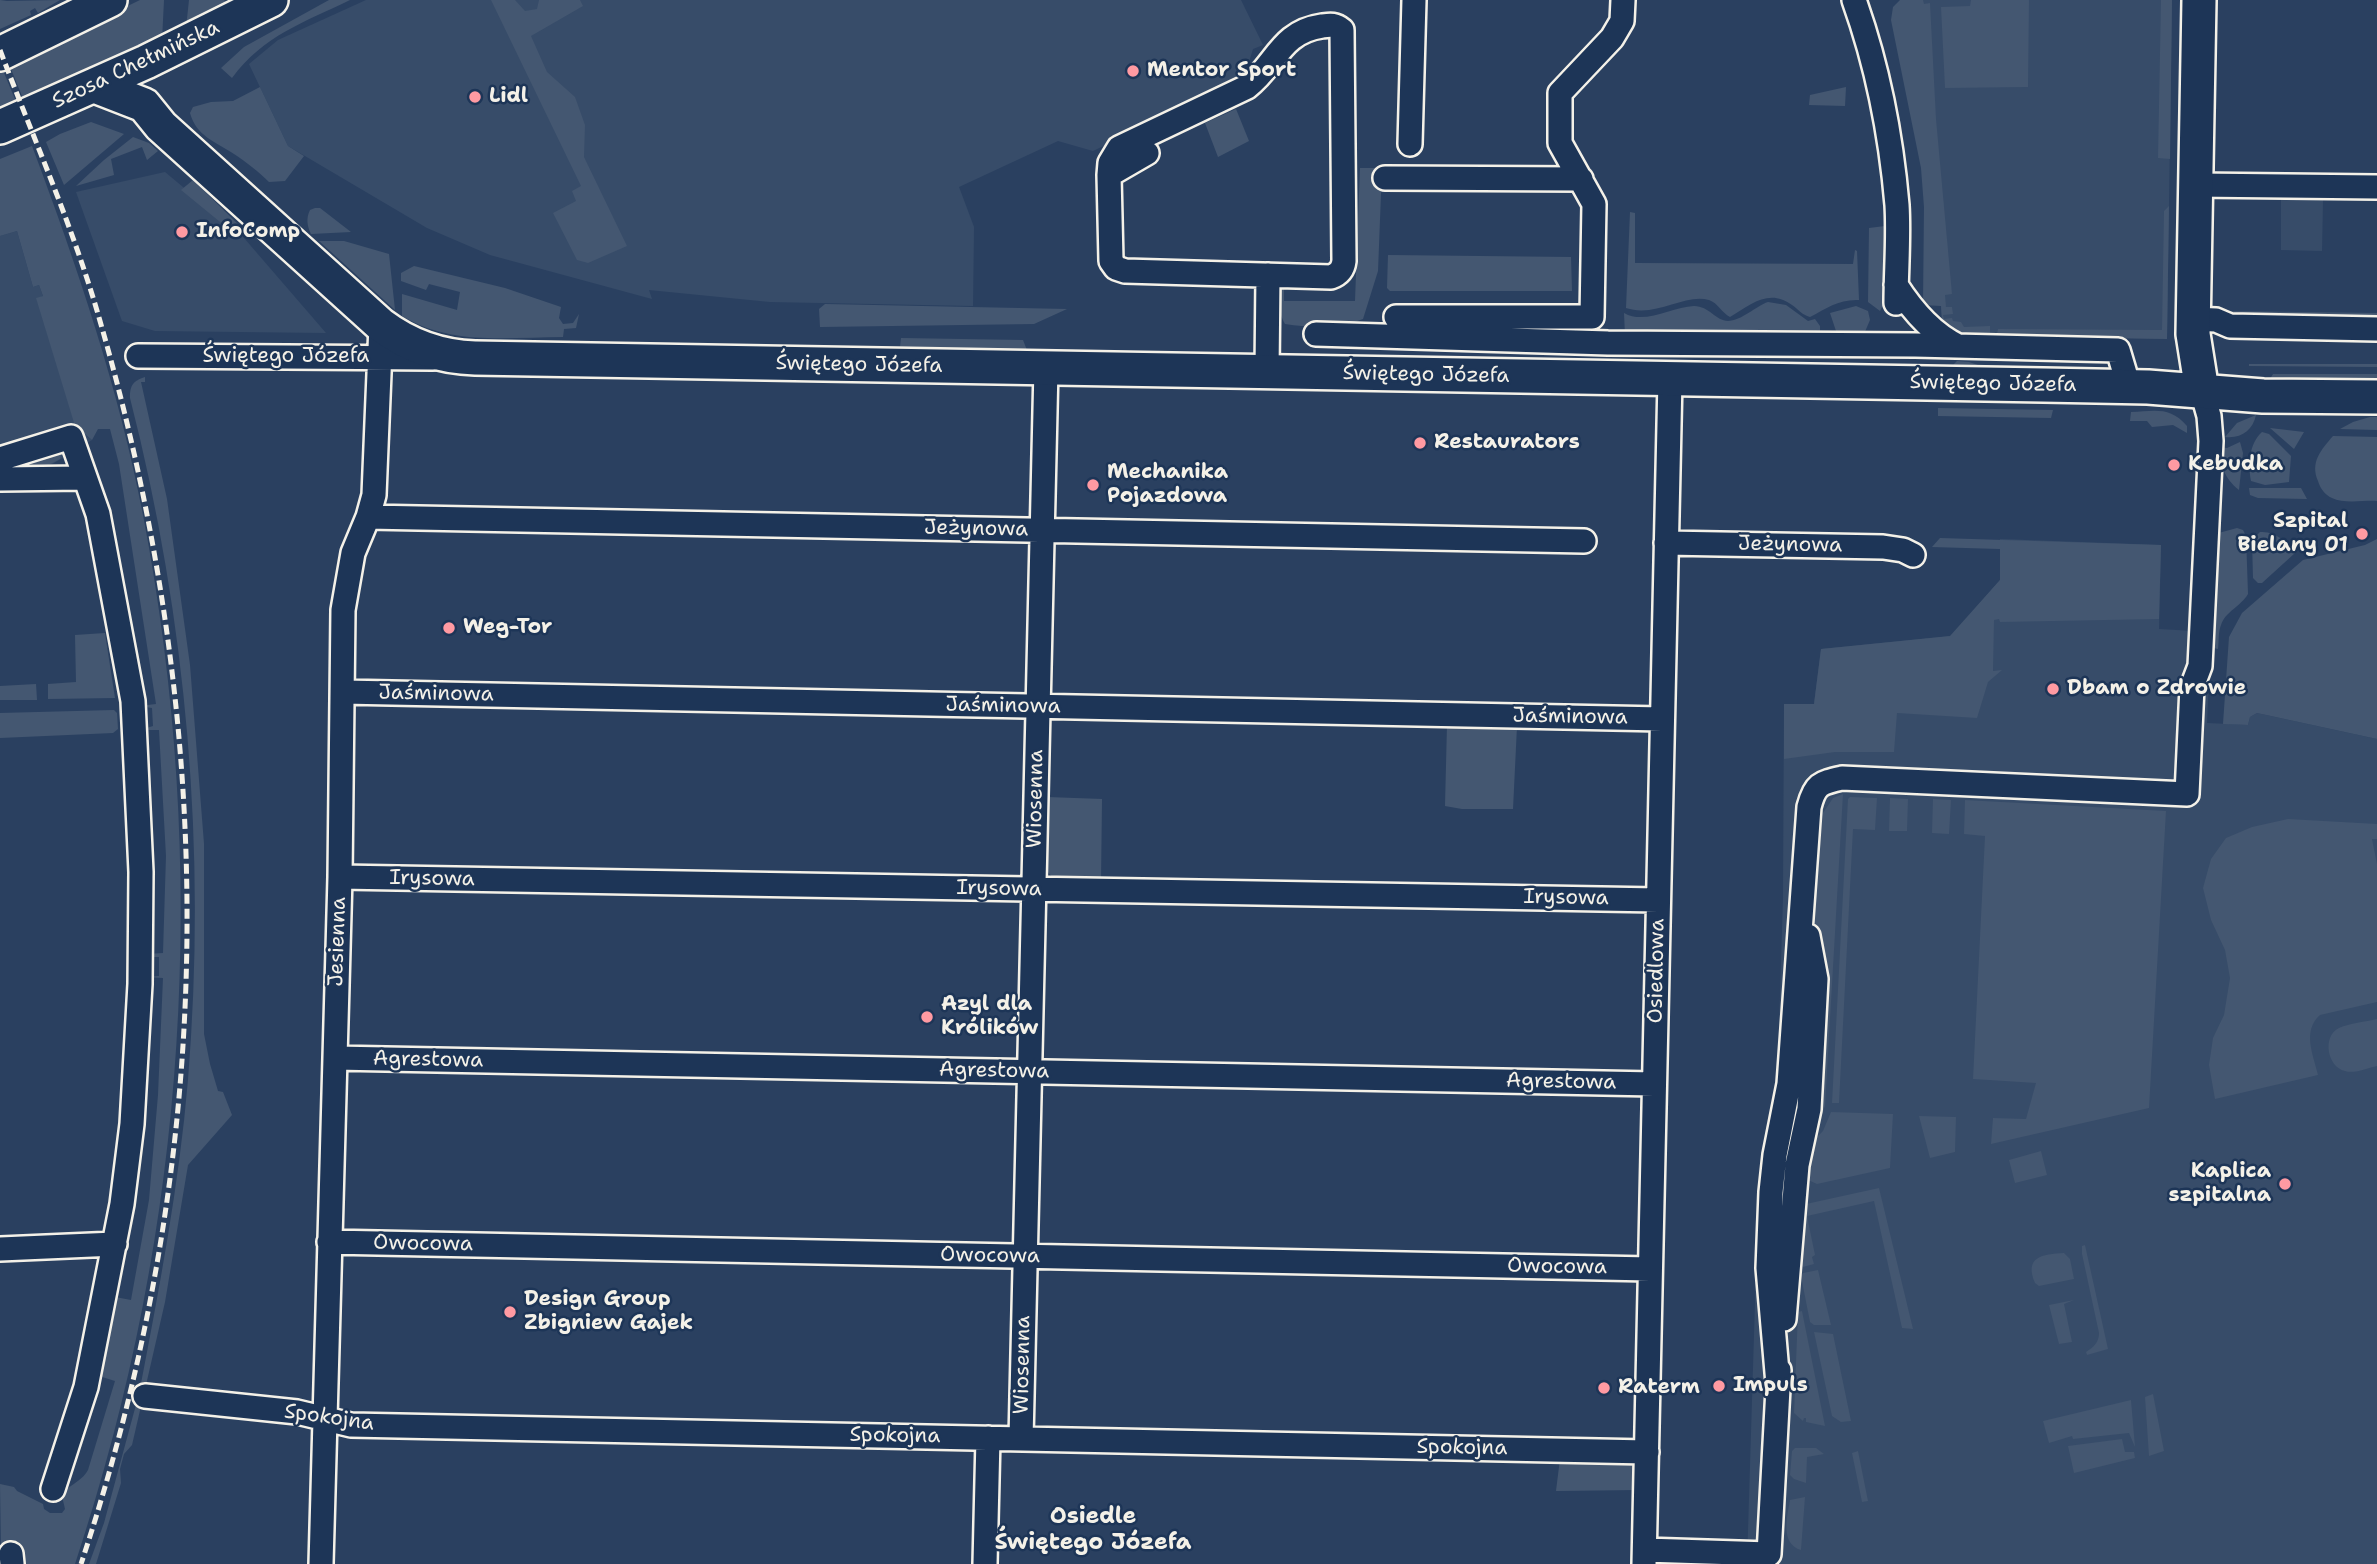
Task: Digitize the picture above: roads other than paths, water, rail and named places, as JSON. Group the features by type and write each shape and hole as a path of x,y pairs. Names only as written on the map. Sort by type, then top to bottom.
{"street":[{"path":"0,54 110,0"},
{"path":"1410,144 1414,0"},
{"path":"1396,317 1592,317 1594,204 1560,143 1560,93 1612,38 1622,21 1623,0"},
{"path":"1854,0 1882,93 1891,147 1897,208 1896,294 1942,338 1958,346"},
{"path":"1644,1557 1769,1554 1778,1384 1797,1165 1809,1109 1811,1083 1816,979 1802,912 1809,807 1813,791 1824,782 1842,778 2187,794 2192,687 2200,666 2211,441 2209,416 2193,345 2199,0"},
{"name":"Szosa Chełmińska","path":"0,127 146,62 261,1"},
{"path":"1338,26 1342,30 1343,267 1336,275 1125,271 1115,268 1111,261 1109,174 1110,163 1119,148 1247,86 1259,77 1292,36 1316,27 1338,26"},
{"path":"144,106 146,62"},
{"name":"Świętego Józefa","path":"95,86 144,106 161,126 380,341"},
{"path":"1109,174 1147,153"},
{"path":"1385,178 1581,179"},
{"path":"2195,185 2377,187"},
{"path":"1267,372 1268,275"},
{"path":"2193,319 2216,320 2230,326 2377,329"},
{"path":"1316,334 1608,343 2118,350 2129,387"},
{"name":"Świętego Józefa","path":"138,356 404,340 446,356 475,358 2129,387 2263,396 2377,397"},
{"name":"Jesienna","path":"321,1564 346,585 353,553 369,517 376,481 380,341"},
{"name":"Wiosenna","path":"1021,1439 1046,368"},
{"name":"Osiedlowa","path":"1644,1557 1670,379"},
{"path":"0,459 71,437 98,514 133,701 141,872 140,984 132,1124 114,1244 86,1387 53,1489"},
{"path":"0,479 84,478"},
{"name":"Jeżynowa","path":"369,517 1584,541"},
{"name":"Jeżynowa","path":"1666,543 1884,547 1903,550 1913,555"},
{"name":"Jaśminowa","path":"343,692 1662,719"},
{"name":"Irysowa","path":"340,877 1658,900"},
{"name":"Agrestowa","path":"335,1058 1654,1084"},
{"name":"Owocowa","path":"330,1242 1650,1269"},
{"path":"0,1249 114,1244"},
{"name":"Spokojna","path":"145,1396 297,1412 351,1425 1647,1452"},
{"path":"985,1564 988,1438"}],"railway":[{"path":"0,50 90,287 139,477 167,633 183,788 187,944 179,1099 159,1254 126,1409 81,1564"}],"place":[{"name":"Mentor Sport","path":"1133,71"},
{"name":"Lidl","path":"475,97"},
{"name":"InfoComp","path":"182,232"},
{"name":"Restaurators","path":"1420,443"},
{"name":"Kebudka","path":"2174,465"},
{"name":"Mechanika Pojazdowa","path":"1093,485"},
{"name":"Szpital Bielany 01","path":"2362,534"},
{"name":"Weg-Tor","path":"449,628"},
{"name":"Dbam o Zdrowie","path":"2053,689"},
{"name":"Azyl dla Królików","path":"927,1017"},
{"name":"Kaplica szpitalna","path":"2285,1184"},
{"name":"Design Group Zbigniew Gajek","path":"510,1312"},
{"name":"Impuls","path":"1719,1386"},
{"name":"Raterm","path":"1604,1388"}],"district":[{"name":"Osiedle Świętego Józefa","path":"1093,1530"}]}
